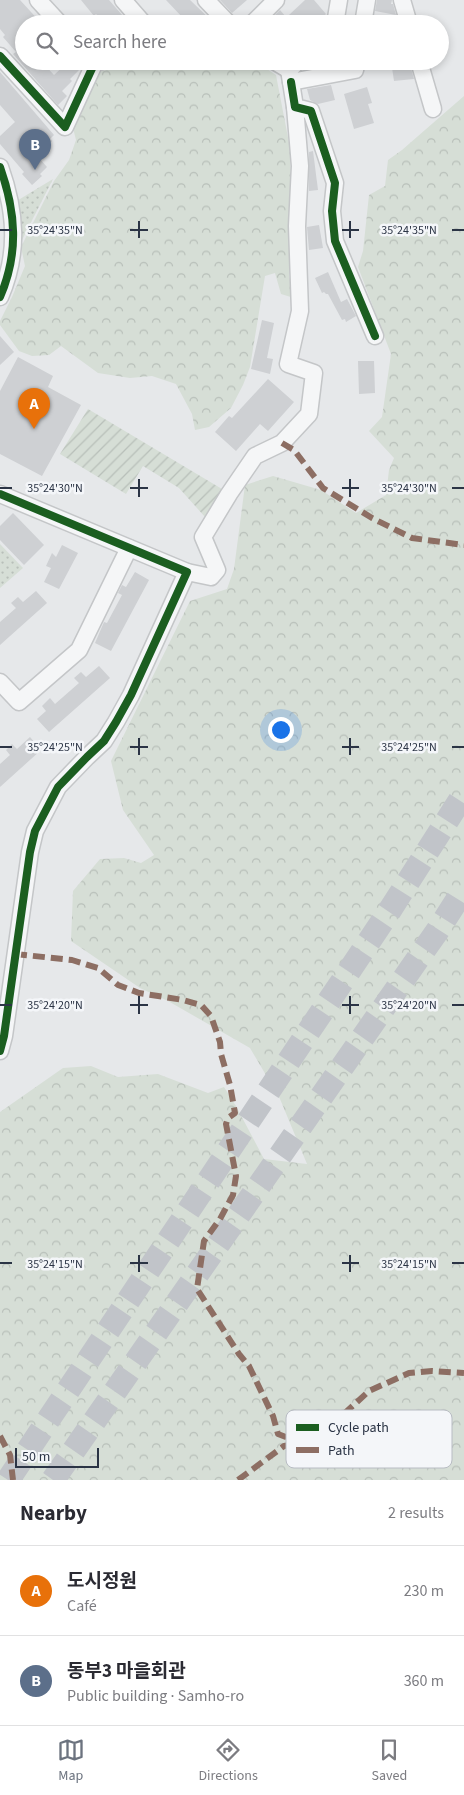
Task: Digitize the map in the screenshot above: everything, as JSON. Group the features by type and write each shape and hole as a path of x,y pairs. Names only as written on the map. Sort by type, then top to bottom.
{"street":[{"path":"38,0 52,15"},
{"path":"122,0 136,15"},
{"path":"206,0 220,15"},
{"path":"261,15 276,0"},
{"path":"336,15 339,0"},
{"path":"364,15 367,0"},
{"path":"402,0 406,15"},
{"path":"0,56 65,127 93,70"},
{"path":"0,494 187,572 211,577 217,570 203,537 255,456 282,443 309,414 314,373 288,364 300,311 297,226 300,166 292,71 355,70"},
{"path":"422,70 433,109"},
{"path":"295,107 311,111 335,183 332,211 335,241 375,336"},
{"path":"0,167 10,200 14,236 11,267 0,297"},
{"path":"0,682 19,702 79,650 129,548"},
{"path":"0,1051 4,1036 30,852 35,831 58,787 104,741 116,722 151,652 187,572"}],"green space":[{"path":"268,70 276,75 290,148 289,276 294,298 281,294 275,273 265,276 250,367 231,408 209,427 195,430 192,414 176,384 152,376 130,378 98,373 61,346 49,355 32,356 19,351 0,325 0,321 25,266 21,247 54,181 69,160 76,140 72,124 101,71"},
{"path":"464,96 464,1480 0,1480 0,1112 63,1068 91,1066 118,1077 158,1074 208,1093 224,1087 264,1159 307,1164 280,1099 250,1048 168,1001 140,988 71,941 73,891 100,859 124,858 141,863 154,855 123,810 111,761 190,601 227,589 234,569 245,485 273,476 321,490 356,513 386,495 389,470 394,458 369,431 382,417 391,354 358,267 363,251 369,195 385,186 388,160"},
{"path":"53,179 19,246 15,202"},
{"path":"88,409 222,489 205,517 179,488 143,466 126,494 60,454"},
{"path":"0,544 23,568 0,588"}],"building":[{"path":"0,0 20,0 34,15 15,15 15,51 3,37 5,35 0,29"},
{"path":"81,0 109,0 122,15 96,14 93,15"},
{"path":"166,0 190,0 206,15 180,15"},
{"path":"220,0 247,0 232,13"},
{"path":"305,0 314,0 326,14 325,15 289,15"},
{"path":"377,0 392,0 391,4 393,4 396,15 375,11"},
{"path":"280,10 284,15 275,15"},
{"path":"27,70 49,70 54,75 59,70 79,70 62,91 67,96 58,105"},
{"path":"392,70 412,70 414,79 394,81"},
{"path":"0,72 54,135 50,139 52,141 49,149 39,158 47,167 40,174 42,176 32,185 22,174 24,172 0,144 0,136 15,122 0,105"},
{"path":"331,85 335,100 318,104 310,100 307,89"},
{"path":"367,87 372,103 368,104 374,123 354,129 344,94"},
{"path":"313,151 318,190 309,191 309,152"},
{"path":"319,225 323,248 309,250 307,227"},
{"path":"328,272 341,302 347,299 356,316 346,322 345,319 342,320 328,294 322,293 315,278"},
{"path":"262,320 274,323 267,358 273,359 270,374 251,369"},
{"path":"0,336 14,352 0,365"},
{"path":"18,357 53,376 48,387 81,405 42,476 0,454 0,391"},
{"path":"358,361 374,361 375,393 359,394"},
{"path":"268,379 294,402 268,431 260,424 236,451 215,432 229,416 232,418"},
{"path":"13,513 44,545 24,565 0,540 0,526"},
{"path":"62,545 78,553 59,589 44,582 51,568 46,566 52,553 56,557"},
{"path":"135,572 149,580 111,651 95,643 104,622 107,623 122,595 118,593 122,585 126,587"},
{"path":"36,591 47,603 0,645 0,622 16,608 11,603 18,597 23,602"},
{"path":"99,666 110,678 49,732 37,719 46,711 42,706 50,698 55,704 79,683 74,678 81,672 86,677"},
{"path":"30,737 41,750 0,787 0,764 10,755 6,750 12,744 17,749"}],"tunnel":[{"path":"8,1480 390,910 464,794"},
{"path":"53,1480 438,930 464,889"}],"marked path":[{"path":"282,443 294,450 323,488 372,518 412,538 464,545"},
{"path":"15,954 72,960 98,968 118,985 139,993 201,1005 211,1016 220,1042 221,1054 230,1085 235,1113 228,1118 226,1124 236,1176 233,1195 220,1219 204,1241 197,1289 239,1354 249,1366 273,1416 278,1434 286,1437"},
{"path":"348,1410 369,1391 409,1373 432,1371 464,1373"},
{"path":"0,1436 10,1455 13,1480"},
{"path":"238,1480 286,1446"}],"cycle path":[{"path":"0,56 65,127 91,70"},
{"path":"291,82 295,107 311,111 335,183 332,211 335,241 375,336"},
{"path":"0,167 9,200 13,232 10,264 0,297"},
{"path":"0,494 187,572 131,695 116,722 104,741 58,787 35,831 30,852 4,1036 0,1051"}],"place":[{"name":"동부3 마을회관","path":"35,170"},
{"name":"도시정원","path":"34,429"}]}
